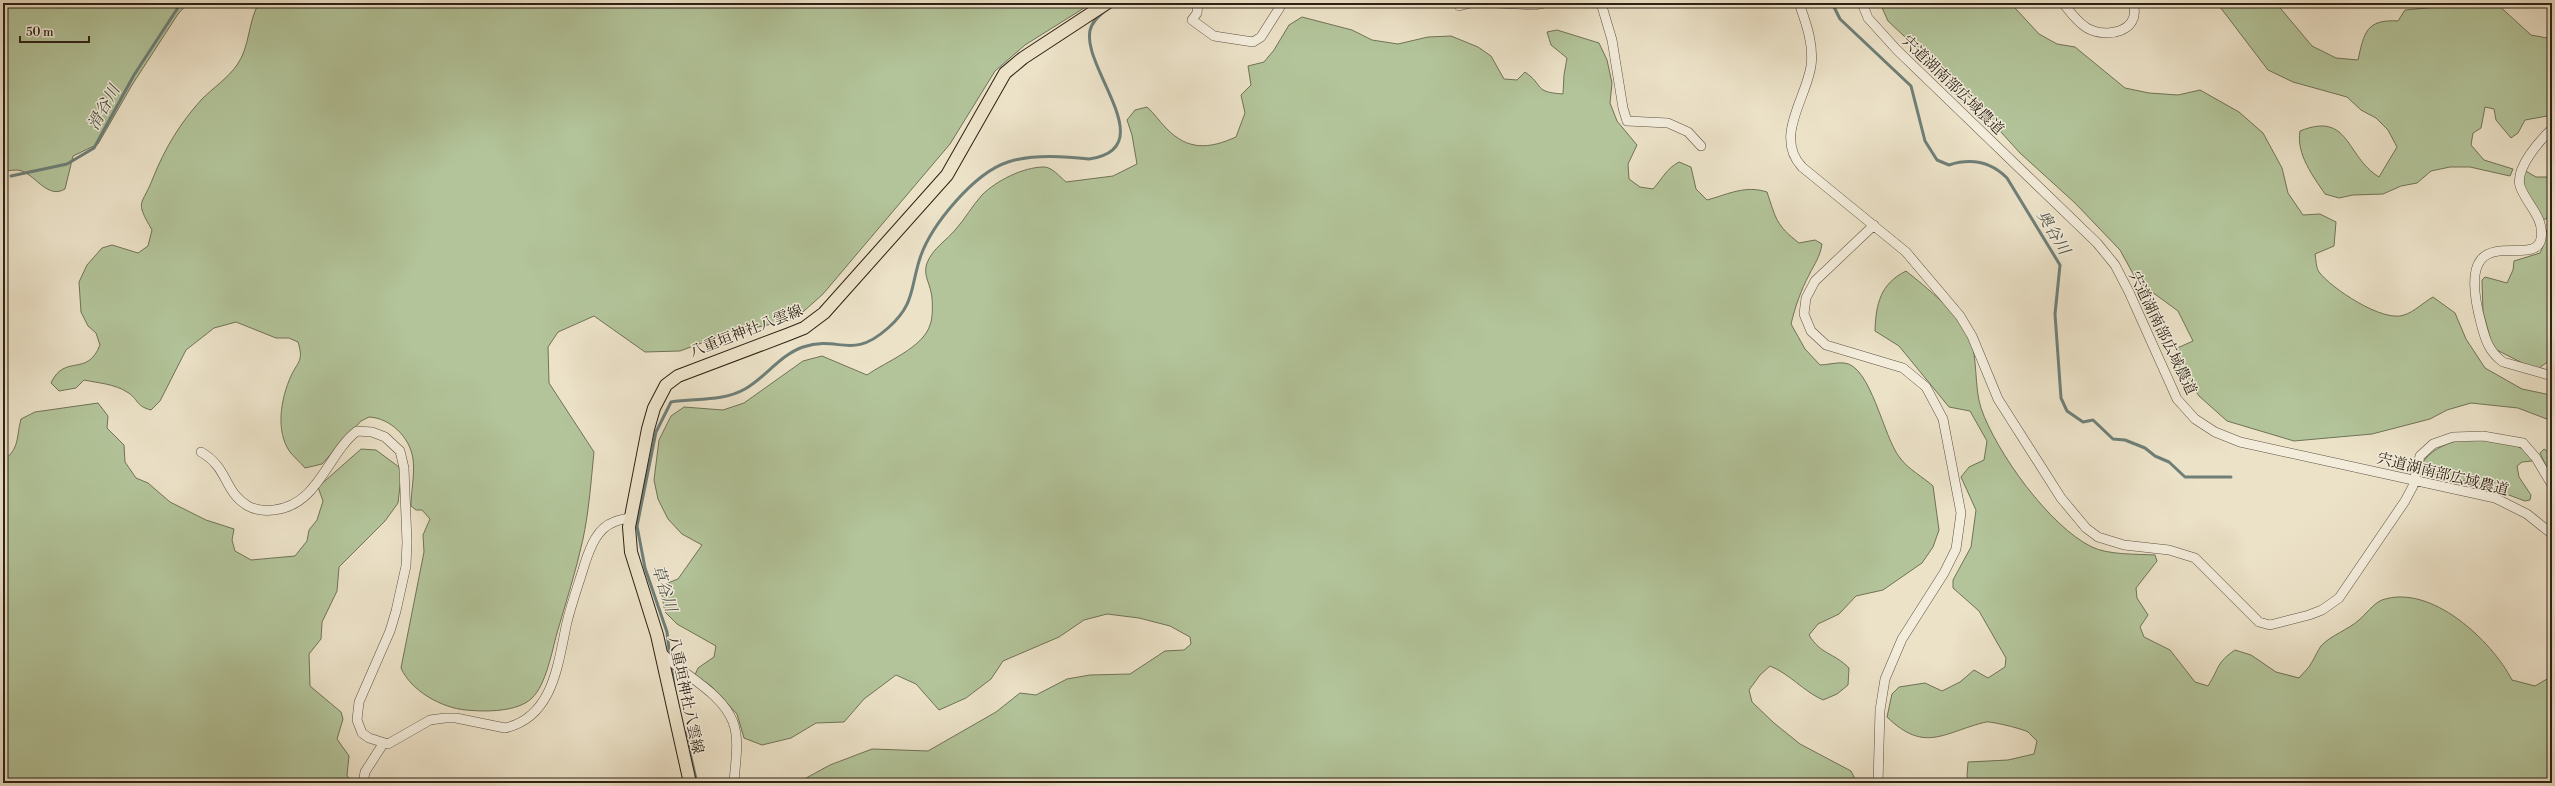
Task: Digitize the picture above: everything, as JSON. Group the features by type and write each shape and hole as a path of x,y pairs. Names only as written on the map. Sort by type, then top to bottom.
{"main road":[{"name":"八重垣神社八雲線","path":"690,783 667,658 631,552 628,518 654,408 666,385 693,369 804,328 824,313 947,175 1005,73 1023,58 1107,3"}],"street":[{"path":"1198,3 1197,13 1192,20 1205,32 1214,36 1253,42 1261,37 1280,7 1280,3"},
{"path":"1459,6 1470,3"},
{"path":"1496,3 1534,5 1544,3"},
{"path":"1601,3 1612,40 1623,108 1628,121 1668,123 1688,132 1701,146"},
{"path":"1799,3 1810,36 1811,66 1792,128 1790,141 1793,155 1802,167 1906,252 1960,316 1972,336 1998,399 2061,498 2086,528 2098,537 2124,545 2169,550 2191,556 2264,625 2309,615 2322,610 2339,598 2405,501 2414,480 2420,456 2433,444 2453,437 2482,436 2524,443 2536,458 2552,485"},
{"name":"宍道湖南部広域農道","path":"1862,3 1868,18 1896,50 2097,243 2115,265 2177,399 2195,419 2215,432 2240,442 2495,498 2522,511 2552,534"},
{"path":"2063,3 2074,17 2086,28 2110,34 2117,33 2132,22 2135,12 2133,3"},
{"path":"2552,129 2534,148 2521,174 2520,186 2540,223 2540,241 2538,245 2524,251 2502,250 2490,252 2483,256 2477,264 2475,281 2478,314 2484,336 2497,358 2503,362 2552,376"},
{"path":"1874,225 1815,281 1806,298 1804,314 1811,331 1826,345 1903,368 1926,387 1934,398 1943,419 1961,514 1956,549 1944,573 1902,639 1884,679 1880,710 1878,783"},
{"path":"201,452 212,458 223,471 228,486 241,500 251,507 264,510 282,509 300,500 322,477 344,445 358,431 372,432 385,437 400,451 406,484 406,566 390,631 361,694 357,713 360,727 365,737 383,744 400,739 430,720 456,718 504,728 516,724 532,712 547,696 552,685 560,660 570,608 594,541 613,522 628,518"},
{"path":"667,658 717,700 733,722 736,753 734,783"},
{"path":"363,783 365,772 383,744"}],"green space":[{"path":"3,3 188,3 178,14 132,85 98,144 73,156 65,189 59,191 48,189 20,170 3,171"},
{"path":"259,3 1092,3 1025,45 995,71 950,144 823,294 795,319 726,334 680,351 645,352 594,316 558,332 548,347 549,383 594,452 583,539 548,667 537,692 526,703 519,706 501,710 483,711 457,709 428,697 412,684 401,668 424,552 423,535 430,519 422,510 416,510 411,506 414,471 413,459 408,443 403,436 398,430 384,421 369,417 361,421 322,464 305,468 290,452 285,444 281,425 282,404 287,385 300,357 298,342 289,338 276,338 236,322 214,328 186,350 160,401 151,410 142,406 127,392 112,385 84,380 76,388 59,391 51,383 57,374 63,369 89,361 95,355 100,345 96,333 88,326 81,312 79,282 87,265 102,248 112,245 138,253 148,246 152,230 143,213 143,199 168,146 187,117 202,99 225,79 237,65 247,42 255,10"},
{"path":"1880,3 2015,3 2015,8 2039,34 2057,44 2075,47 2125,88 2149,93 2178,95 2200,90 2239,112 2263,133 2282,168 2288,193 2303,215 2320,214 2336,222 2334,246 2315,254 2318,270 2325,279 2346,295 2371,309 2395,316 2408,314 2433,297 2455,313 2466,339 2485,368 2522,389 2546,394 2552,398 2552,421 2518,408 2471,403 2447,410 2430,419 2372,434 2294,441 2227,421 2199,396 2178,365 2175,349 2193,341 2178,311 2137,281 2120,250 2075,203 2020,153 1970,98 1888,21"},
{"path":"2217,3 2276,3 2312,46 2336,58 2358,60 2362,42 2368,30 2379,22 2398,21 2405,10 2439,7 2447,3 2496,3 2531,35 2552,39 2552,112 2547,116 2525,120 2518,133 2511,138 2496,120 2494,109 2485,107 2481,128 2473,133 2471,145 2484,160 2513,169 2510,176 2470,167 2450,167 2431,171 2417,183 2401,186 2383,194 2353,195 2339,198 2325,194 2306,164 2299,140 2300,131 2316,126 2329,127 2338,131 2346,139 2359,158 2379,177 2397,147 2388,130 2376,118 2361,110 2347,97 2293,82 2268,70"},
{"path":"1302,17 1352,30 1372,40 1398,44 1428,37 1451,36 1478,47 1491,56 1504,79 1517,80 1525,72 1543,90 1563,94 1567,58 1551,45 1547,32 1557,30 1599,43 1607,60 1612,83 1610,103 1617,121 1637,145 1628,164 1629,179 1640,187 1653,189 1668,171 1679,162 1691,167 1696,189 1707,200 1730,193 1751,189 1767,192 1778,221 1791,237 1799,243 1815,240 1822,244 1819,256 1796,305 1791,324 1805,349 1820,365 1844,363 1853,367 1862,376 1876,403 1888,435 1900,458 1911,469 1933,486 1939,530 1933,547 1922,563 1883,590 1856,596 1839,614 1818,624 1809,635 1818,646 1849,668 1848,685 1837,694 1823,700 1809,692 1784,673 1770,666 1760,675 1749,690 1752,702 1774,723 1800,744 1851,771 1857,783 797,783 830,765 872,749 928,751 996,712 1020,693 1036,695 1067,679 1090,675 1130,674 1165,651 1184,650 1191,644 1190,637 1170,626 1139,618 1107,614 1084,620 1059,637 1003,661 991,679 966,698 939,710 916,684 896,675 864,699 844,722 816,723 791,738 762,745 744,738 737,714 711,686 695,675 698,668 714,657 716,646 677,624 665,612 660,586 678,579 702,545 682,534 668,519 658,499 654,480 659,440 671,416 684,407 723,410 744,403 803,361 822,356 867,375 903,354 920,341 931,322 932,299 926,271 927,263 936,249 956,229 982,195 1002,180 1027,169 1047,167 1066,182 1113,176 1137,164 1132,135 1127,120 1135,110 1147,107 1166,128 1182,141 1199,146 1217,144 1236,137 1245,113 1241,95 1251,85 1248,66 1264,62 1274,50 1289,25"},
{"path":"2524,170 2536,177 2552,177 2552,216 2543,220 2521,185"},
{"path":"2552,224 2552,359 2536,370 2493,348 2483,312 2482,280 2485,277 2507,283 2513,270 2514,261 2540,253 2547,229"},
{"path":"1906,271 1941,301 1964,327 1972,343 1977,391 1981,408 1988,426 2012,466 2042,506 2076,537 2092,547 2114,553 2155,555 2157,561 2136,588 2137,598 2148,615 2140,627 2144,637 2170,650 2195,682 2208,686 2224,658 2235,650 2251,655 2276,672 2299,678 2311,664 2321,646 2325,642 2355,624 2373,606 2382,600 2401,597 2420,600 2439,608 2458,619 2475,633 2503,665 2512,680 2535,686 2552,676 2552,783 1970,783 1967,776 1968,762 2008,760 2034,754 2037,741 2028,732 1989,722 1935,737 1913,735 1900,728 1887,717 1892,694 1899,687 1925,683 1942,691 1960,682 1974,670 1988,678 2005,667 2006,658 1979,611 1953,588 1953,580 1971,547 1976,510 1961,477 1969,467 1984,460 1987,441 1970,411 1949,407 1899,346 1875,331 1878,304 1881,296 1890,282"},
{"path":"98,403 108,416 107,428 124,445 125,462 136,478 148,483 170,502 206,520 234,529 232,540 235,551 251,560 295,556 307,541 309,530 317,520 323,501 318,487 361,449 376,450 399,467 401,478 398,503 385,521 339,567 337,591 322,622 321,639 309,654 310,686 341,712 343,719 337,739 349,756 347,775 351,783 3,783 3,461 15,447 21,419 35,412"},
{"path":"2459,440 2498,441 2508,443 2517,446 2533,457 2532,461 2522,462 2517,466 2519,477 2531,495 2530,500 2525,501 2482,485 2425,472 2421,465 2428,455 2442,446"},
{"path":"2544,449 2552,454 2552,478 2540,453"}],"waterway":[{"name":"滑谷川","path":"11,176 67,164 94,148 134,75 181,3"},
{"path":"670,658 667,632 645,568 637,526 656,432 671,402 718,398 736,393 753,384 787,355 803,347 816,344 855,345 875,338 888,328 903,311 910,296 920,258 934,231 955,202 981,177 995,168 1017,159 1048,156 1089,159 1111,152 1120,138 1119,121 1113,101 1094,59 1090,40 1094,21 1103,12 1117,3"},
{"name":"奥谷川","path":"1832,3 1840,19 1911,86 1925,141 1937,160 1949,165 1965,162 1980,162 2001,172 2007,178 2060,265 2055,314 2061,398 2067,411 2083,422 2093,420 2113,439 2125,440 2145,448 2155,456 2169,462 2185,477 2231,477"},
{"name":"草谷川","path":"671,664 674,686"},
{"name":"草谷川","path":"685,732 697,783"}]}
